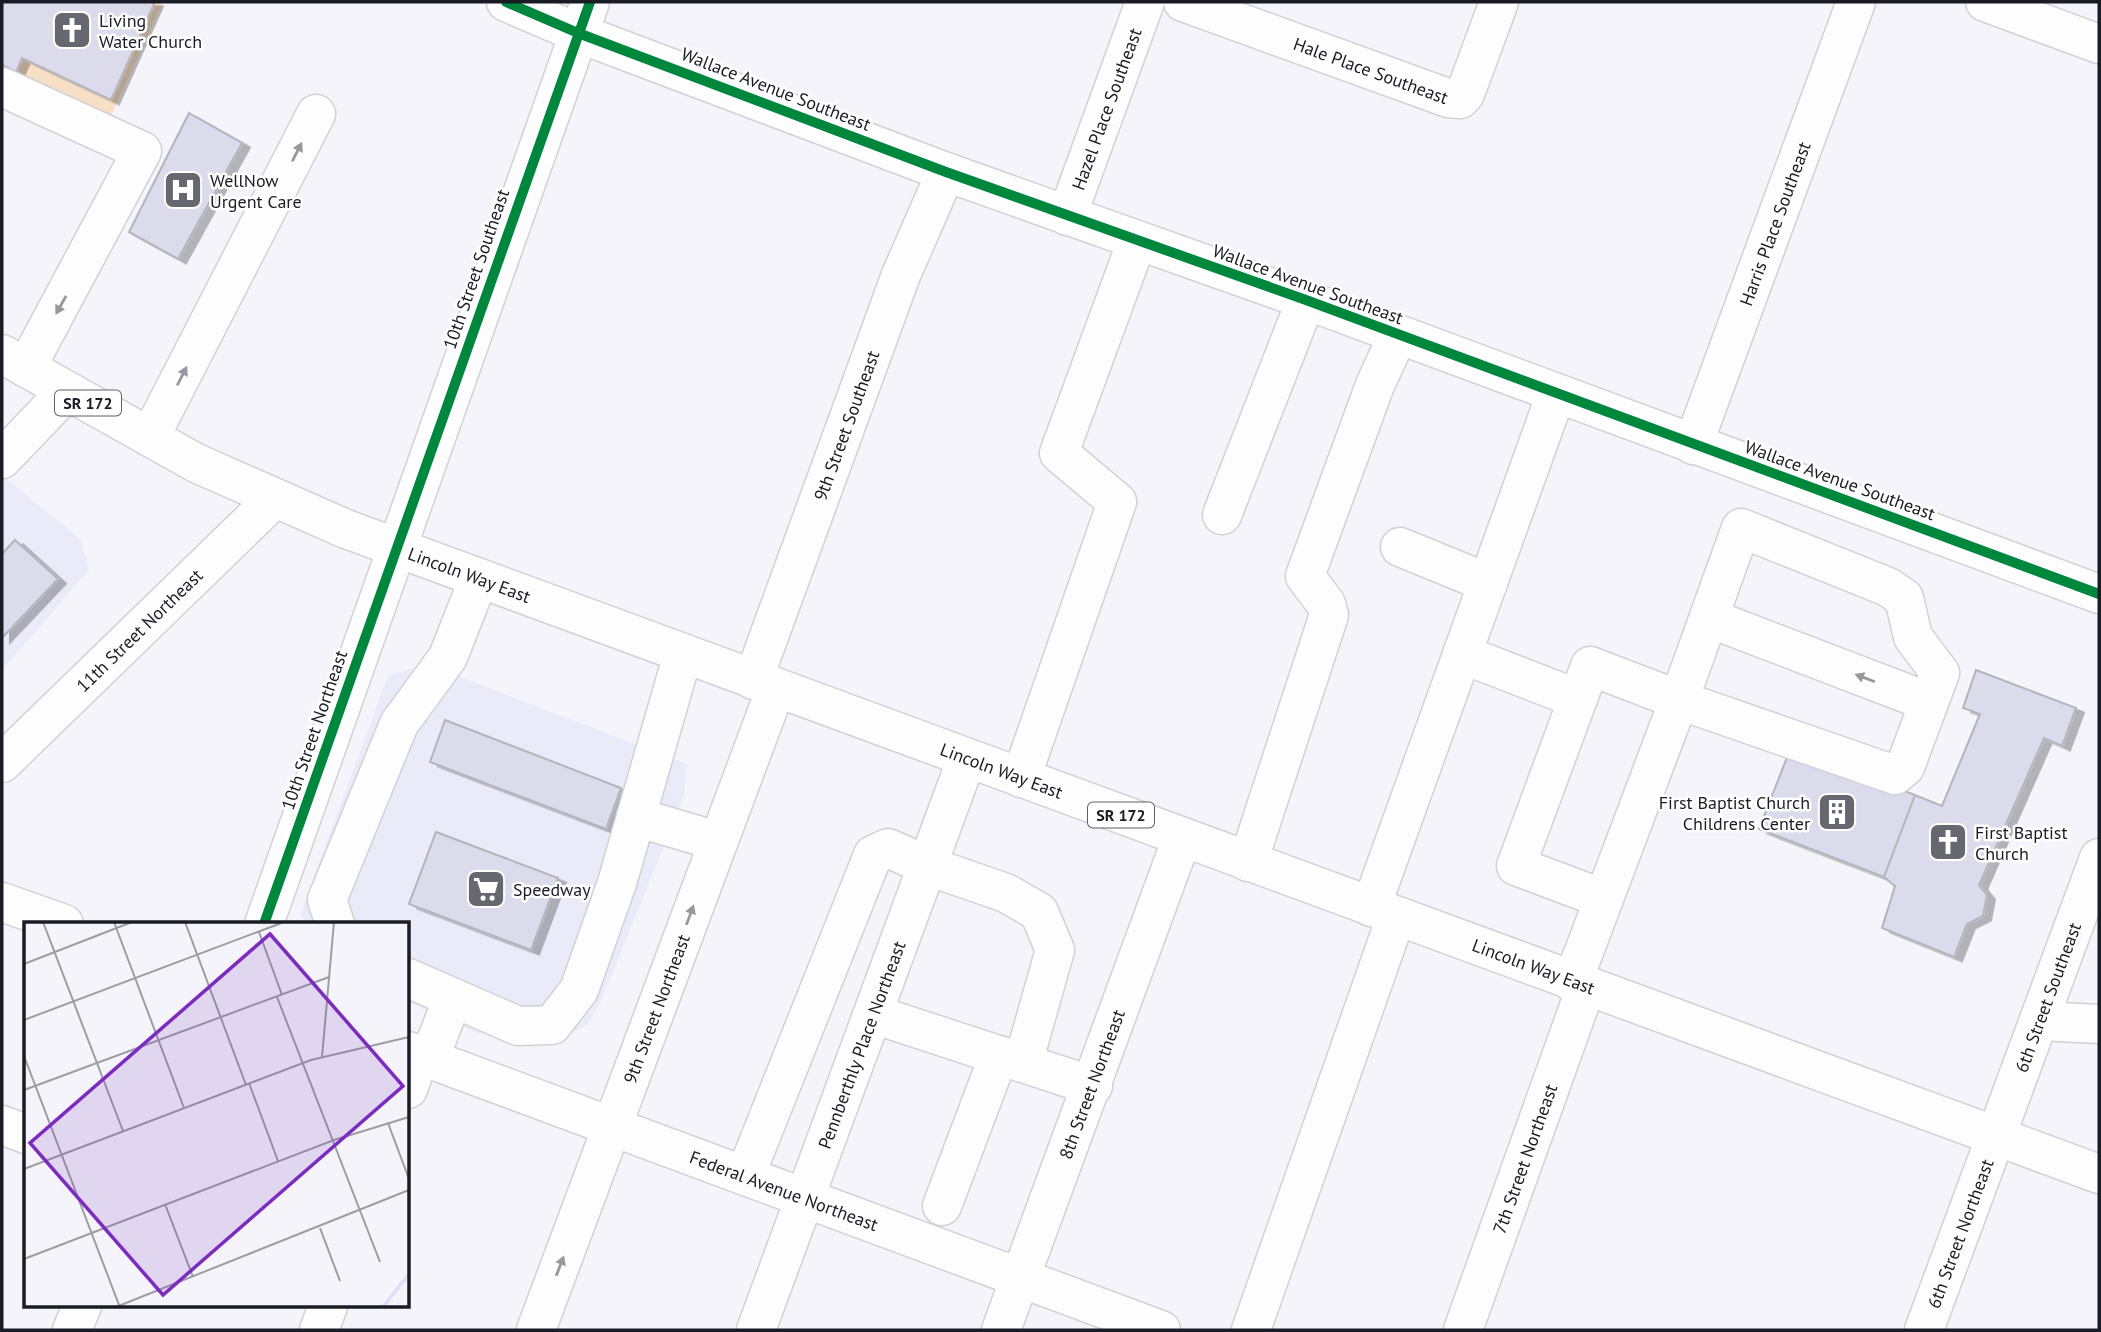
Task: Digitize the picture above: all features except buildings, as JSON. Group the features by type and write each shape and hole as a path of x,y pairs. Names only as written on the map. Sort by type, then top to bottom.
{"street":[{"name":"Wallace Avenue Southeast","path":"506,2 584,17 946,172 1306,300 2099,594"},
{"name":"Hazel Place Southeast","path":"1067,216 1145,2"},
{"name":"Hale Place Southeast","path":"1183,2 1448,98 1460,99 1465,94 1499,2"},
{"name":"Harris Place Southeast","path":"1693,444 1856,2"},
{"path":"1985,2 2099,44"},
{"name":"10th Street Southeast","path":"397,547 584,17"},
{"path":"2,87 142,151 94,246 14,361"},
{"path":"150,437 316,114"},
{"name":"9th Street Southeast","path":"765,684 901,275 946,172"},
{"path":"1021,778 1117,502 1059,453 1137,241"},
{"path":"1222,516 1306,300"},
{"path":"1248,862 1329,615 1326,604 1305,576 1375,385 1398,335"},
{"name":"Lincoln Way East","path":"14,361 196,463 397,547 2099,1174"},
{"path":"2,459 67,391"},
{"path":"1251,1330 1384,912 1462,654 1556,394"},
{"name":"7th Street Northeast","path":"1463,1330 1579,984 1604,899 1709,618 1760,469"},
{"name":"11th Street Northeast","path":"2,763 275,498"},
{"path":"1604,899 1516,866 1590,666 1895,775 1905,766 1940,673 1913,637 1904,598 1888,587 1741,528"},
{"name":"10th Street Northeast","path":"265,922 397,547"},
{"path":"1400,547 1488,583"},
{"path":"334,922 327,900 399,724 448,657 479,578"},
{"path":"1709,618 1929,702"},
{"path":"410,979 518,1026 552,1025 579,990 617,883 683,654"},
{"path":"1462,654 1578,699"},
{"name":"9th Street Northeast","path":"536,1330 717,841 765,684"},
{"path":"340,709 399,724"},
{"name":"Pennberthly Place Northeast","path":"756,1330 968,758"},
{"path":"636,817 717,841"},
{"name":"8th Street Northeast","path":"1001,1330 1182,838"},
{"path":"746,1176 873,855 888,848 928,866 1006,893 1039,912 1055,950 1011,1059 942,1206"},
{"name":"6th Street Southeast","path":"1998,1135 2039,1021 2092,895 2099,858"},
{"path":"2,902 58,922"},
{"path":"416,1064 453,998"},
{"path":"873,1014 1093,1086"},
{"path":"2039,1021 2099,1024"},
{"name":"Federal Avenue Northeast","path":"416,1064 613,1127 1161,1330"},
{"path":"2,1125 24,1133"},
{"name":"6th Street Northeast","path":"1924,1330 1998,1135"},
{"path":"72,1330 81,1308"},
{"path":"318,1330 327,1308"}],"shaded area":[{"path":"155,2 163,2 111,116 16,72 22,58 111,100"},
{"path":"2,475 81,540 89,570 2,670"},
{"path":"426,664 687,764 684,795 602,999 588,1024 568,1035 545,1042 474,1032 410,1003 410,922 305,922 300,915 388,676"}],"cycle path":[{"path":"506,2 578,33 946,172 1306,300 2099,594"},
{"path":"265,922 590,2"}],"place":[{"name":"Living Water Church","path":"72,30"},
{"name":"WellNow Urgent Care","path":"183,190"},
{"name":"First Baptist Church Childrens Center","path":"1837,812"},
{"name":"First Baptist Church","path":"1948,842"},
{"name":"Speedway","path":"486,889"}]}
